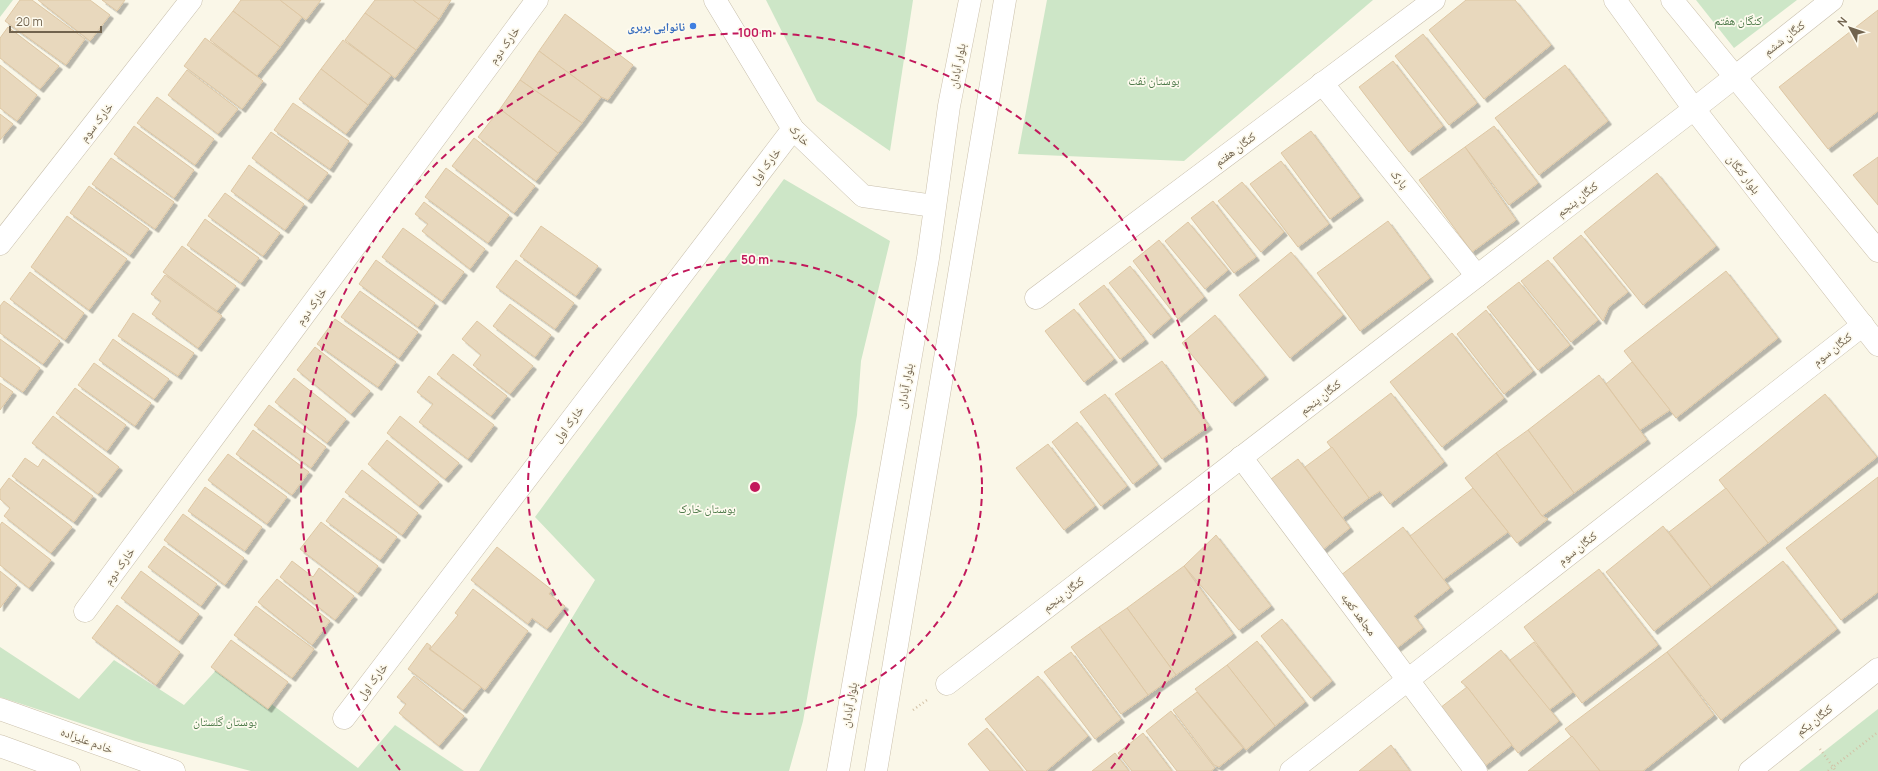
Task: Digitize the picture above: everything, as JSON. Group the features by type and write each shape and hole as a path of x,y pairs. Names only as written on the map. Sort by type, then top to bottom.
{"street":[{"name":"خارک سوم","path":"0,244 191,0"},
{"name":"خارک دوم","path":"85,611 537,0"},
{"name":"خارک","path":"715,0 793,129 863,196 968,211"},
{"name":"بلوار آبادان","path":"838,771 926,266 949,106 970,0"},
{"path":"876,771 968,211 1005,0"},
{"name":"کنگان هفتم","path":"1036,298 1434,0"},
{"name":"بلوار کنگان","path":"1615,0 1694,109 1878,345"},
{"path":"1672,0 1736,76 1878,252"},
{"name":"کنگان ششم","path":"1694,109 1832,0"},
{"name":"پارک","path":"1322,83 1477,276"},
{"name":"کنگان پنجم","path":"947,684 1694,109"},
{"name":"خارک اول","path":"344,718 793,129"},
{"name":"کنگان سوم","path":"1291,771 1863,325"},
{"name":"مجاهد کعبه","path":"1241,457 1476,771"},
{"name":"کنگان یکم","path":"1750,771 1878,669"},
{"name":"خادم علیزاده","path":"0,709 174,771"},
{"path":"0,746 69,771"}],"path":[{"path":"1828,771 1878,732"}],"green space":[{"path":"0,0 13,0 0,17"},
{"path":"766,0 913,0 890,151 817,101"},
{"name":"بوستان نفت","path":"1047,0 1373,0 1184,161 1018,154"},
{"name":"کنگان هفتم","path":"1696,0 1797,0 1734,48"},
{"name":"بوستان خارک","path":"784,179 890,241 861,361 857,415 803,721 789,771 479,771 595,580 535,517"},
{"name":"بوستان گلستان","path":"0,647 79,699 114,660 184,705 220,666 358,768 395,725 464,771 251,771 135,741 0,697"},
{"path":"1878,709 1878,771 1799,771"}],"building":[{"path":"20,0 32,0 85,39 66,65 5,21"},
{"path":"38,0 90,0 110,15 90,41"},
{"path":"102,0 125,0 117,11"},
{"path":"241,0 280,0 302,17 280,47 233,11"},
{"path":"280,0 321,0 306,20"},
{"path":"375,0 413,0 439,19 416,50 365,13"},
{"path":"413,0 451,0 439,19"},
{"path":"1466,0 1515,0 1551,45 1484,99 1429,30"},
{"path":"1878,10 1878,111 1828,149 1779,87"},
{"path":"233,11 280,47 257,76 210,40"},
{"path":"365,13 416,50 395,78 345,40"},
{"path":"565,14 633,65 608,100 601,97 539,51"},
{"path":"8,27 59,66 40,89 0,58 0,38"},
{"path":"1423,34 1477,103 1449,125 1395,56"},
{"path":"205,38 263,81 242,109 184,66"},
{"path":"343,40 391,75 368,105 321,69"},
{"path":"539,51 601,97 582,123 520,80"},
{"path":"1393,61 1443,126 1409,152 1359,87"},
{"path":"0,65 37,95 17,121 0,108"},
{"path":"1565,65 1608,121 1539,175 1495,118"},
{"path":"321,69 368,105 346,134 299,99"},
{"path":"187,70 238,109 218,134 168,95"},
{"path":"520,80 582,123 558,153 500,109"},
{"path":"157,97 214,139 195,165 137,123"},
{"path":"293,103 349,141 330,169 274,130"},
{"path":"500,109 558,153 536,181 478,137"},
{"path":"0,114 13,124 0,140"},
{"path":"134,126 194,170 174,198 114,154"},
{"path":"1494,126 1538,183 1509,205 1465,147"},
{"path":"1311,131 1360,197 1330,219 1281,153"},
{"path":"271,132 328,173 308,200 252,158"},
{"path":"474,138 535,186 514,213 452,166"},
{"path":"1465,147 1516,220 1472,252 1419,180"},
{"path":"1878,157 1878,205 1853,175"},
{"path":"111,158 174,202 155,229 92,184"},
{"path":"1281,161 1329,224 1298,247 1250,184"},
{"path":"249,165 304,204 285,230 231,191"},
{"path":"446,168 509,215 488,243 425,197"},
{"path":"1657,173 1716,246 1643,305 1584,232"},
{"path":"1242,182 1284,232 1261,252 1218,201"},
{"path":"89,186 149,229 130,255 70,213"},
{"path":"225,193 280,233 263,256 208,216"},
{"path":"1213,201 1256,257 1234,273 1191,218"},
{"path":"424,202 485,249 470,269 422,231 428,224 415,214"},
{"path":"67,216 127,259 89,310 31,267"},
{"path":"205,219 259,258 241,283 187,245"},
{"path":"1388,221 1430,278 1360,331 1317,273"},
{"path":"1188,222 1228,270 1205,289 1165,241"},
{"path":"541,226 598,266 576,296 520,256"},
{"path":"403,228 464,272 442,301 382,257"},
{"path":"1581,235 1628,292 1609,307 1603,321 1553,258"},
{"path":"1159,240 1204,297 1178,319 1133,261"},
{"path":"182,246 236,286 217,311 163,272"},
{"path":"1291,252 1343,315 1290,358 1239,295"},
{"path":"376,260 435,303 418,327 359,284"},
{"path":"516,260 574,303 555,329 496,287"},
{"path":"1548,260 1598,320 1571,342 1521,281"},
{"path":"1130,266 1171,318 1151,335 1109,283"},
{"path":"1726,271 1778,338 1676,418 1624,351"},
{"path":"30,272 84,313 65,340 10,299"},
{"path":"165,275 222,316 198,348 152,314 161,301 151,294"},
{"path":"1519,282 1570,345 1538,370 1487,307"},
{"path":"1104,285 1145,340 1120,359 1079,304"},
{"path":"360,291 418,332 399,358 341,317"},
{"path":"4,301 60,341 43,364 0,333 0,306"},
{"path":"510,304 551,335 535,357 493,326"},
{"path":"1074,309 1114,359 1084,382 1045,331"},
{"path":"1486,310 1533,371 1504,394 1457,334"},
{"path":"133,313 194,353 178,376 118,336"},
{"path":"1215,315 1265,376 1232,403 1182,343"},
{"path":"335,319 396,362 378,387 317,344"},
{"path":"477,321 533,366 510,394 473,365 481,355 462,339"},
{"path":"1452,333 1504,398 1442,447 1390,382"},
{"path":"0,339 40,368 23,392 0,376"},
{"path":"113,339 169,379 154,399 99,360"},
{"path":"315,347 370,391 351,414 297,370"},
{"path":"453,354 507,396 491,416 437,374"},
{"path":"1162,361 1209,426 1162,459 1115,394"},
{"path":"1632,362 1670,410 1640,430 1606,384"},
{"path":"94,363 151,403 135,426 78,385"},
{"path":"1599,375 1647,440 1574,493 1528,430"},
{"path":"429,376 494,425 468,459 419,422 433,404 417,392"},
{"path":"294,378 346,419 327,443 275,402"},
{"path":"0,383 13,392 0,410"},
{"path":"75,388 126,425 107,451 56,413"},
{"path":"1391,393 1444,462 1390,504 1380,491 1369,498 1327,442"},
{"path":"1105,394 1158,465 1133,484 1080,412"},
{"path":"1825,394 1877,457 1768,543 1719,480"},
{"path":"269,405 326,447 311,468 254,425"},
{"path":"53,416 119,467 98,494 32,443"},
{"path":"400,416 459,463 445,479 387,433"},
{"path":"1077,422 1127,486 1101,506 1052,442"},
{"path":"253,430 309,472 292,495 236,454"},
{"path":"1528,430 1574,493 1542,516 1496,453"},
{"path":"387,440 439,482 419,506 368,464"},
{"path":"1048,444 1095,506 1064,530 1016,468"},
{"path":"1332,447 1369,498 1342,518 1305,467"},
{"path":"1496,453 1542,516 1548,519 1517,543 1465,478"},
{"path":"228,454 287,497 267,524 208,480"},
{"path":"25,458 38,467 43,459 93,496 74,522 12,476"},
{"path":"1298,459 1350,528 1320,552 1267,482"},
{"path":"362,470 418,513 402,535 345,492"},
{"path":"1878,477 1878,592 1841,620 1786,548"},
{"path":"9,478 72,527 51,553 4,516 10,508 0,499 0,490"},
{"path":"205,487 262,527 245,551 188,511"},
{"path":"1473,488 1508,532 1443,580 1410,536"},
{"path":"1726,488 1768,543 1711,587 1669,532"},
{"path":"343,498 397,537 380,560 326,521"},
{"path":"183,514 244,558 225,585 164,540"},
{"path":"2,522 51,560 29,588 0,565 0,525"},
{"path":"321,522 378,566 358,593 300,549"},
{"path":"1663,526 1711,587 1654,631 1606,572"},
{"path":"1403,527 1450,588 1414,616 1423,628 1392,652 1336,579"},
{"path":"1216,535 1271,606 1239,630 1184,566"},
{"path":"164,546 217,584 201,606 148,567"},
{"path":"497,547 552,590 549,594 565,606 547,629 532,618 528,624 471,580"},
{"path":"292,561 313,577 319,568 354,596 335,620 280,577"},
{"path":"1783,561 1837,629 1721,720 1667,652"},
{"path":"1184,566 1233,634 1176,675 1127,608"},
{"path":"1599,569 1658,645 1582,703 1524,627"},
{"path":"0,571 17,585 0,608"},
{"path":"141,571 199,614 179,641 121,598"},
{"path":"277,579 330,621 312,645 258,602"},
{"path":"473,589 528,631 485,690 430,649 458,615 455,613"},
{"path":"117,605 180,652 156,685 92,638"},
{"path":"256,606 314,649 292,678 234,635"},
{"path":"1127,608 1176,675 1148,695 1099,627"},
{"path":"1282,619 1332,681 1311,698 1261,636"},
{"path":"1099,627 1148,695 1121,714 1071,647"},
{"path":"231,640 288,682 268,709 211,667"},
{"path":"1257,641 1305,702 1275,726 1227,665"},
{"path":"1534,642 1573,692 1549,710 1510,660"},
{"path":"427,643 431,646 429,649 481,687 463,710 408,669"},
{"path":"1501,650 1559,721 1518,753 1467,687 1461,682"},
{"path":"1071,652 1121,719 1095,739 1044,672"},
{"path":"1667,652 1714,715 1643,771 1600,771 1565,729"},
{"path":"1227,665 1275,726 1246,750 1195,689"},
{"path":"414,676 464,716 439,746 399,713 406,704 397,697"},
{"path":"1038,676 1088,736 1046,771 1027,771 985,719"},
{"path":"1467,687 1512,745 1485,766 1440,708"},
{"path":"1197,692 1243,748 1219,767 1214,765 1173,710"},
{"path":"1171,711 1215,768 1211,771 1177,771 1146,731"},
{"path":"987,728 1023,771 990,771 968,744"},
{"path":"1143,733 1172,771 1132,771 1118,753"},
{"path":"1572,736 1600,771 1528,771"},
{"path":"1391,745 1410,771 1359,771"},
{"path":"1115,753 1129,771 1092,771"}],"place":[{"name":"نانوایی بربری","path":"693,26"}]}
